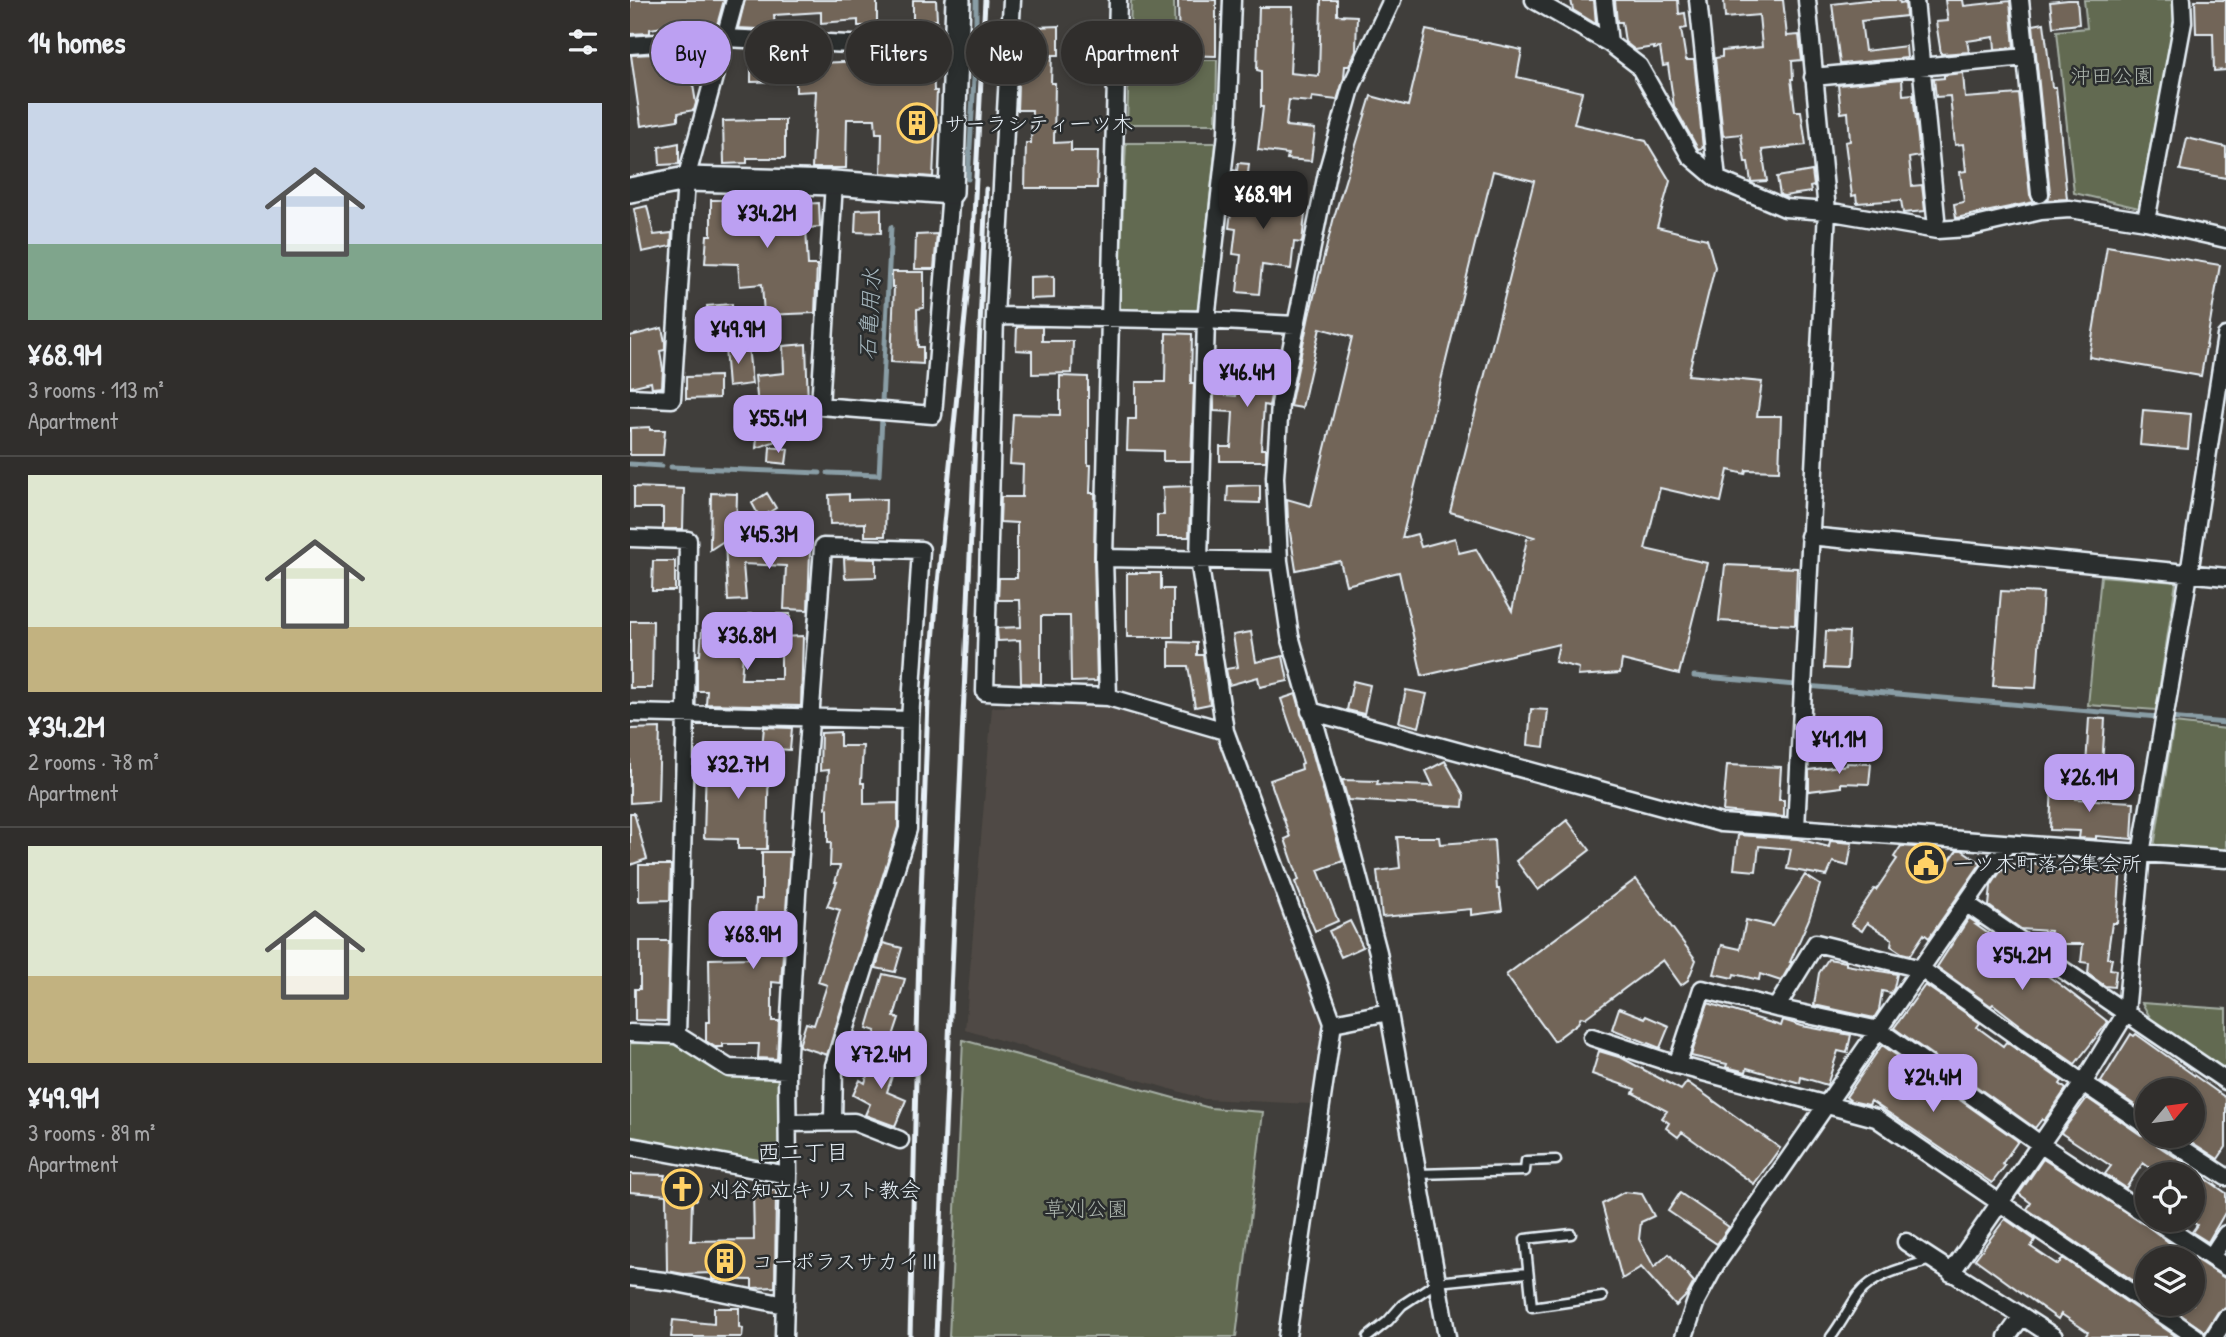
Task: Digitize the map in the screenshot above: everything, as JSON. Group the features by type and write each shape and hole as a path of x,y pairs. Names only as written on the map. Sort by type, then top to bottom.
{"street":[{"path":"729,21 735,0"},
{"path":"834,183 820,407 933,415 951,192 958,0"},
{"path":"1012,0 995,316 985,692 1108,697 1225,732"},
{"path":"1108,697 1104,558 1118,0"},
{"path":"1232,0 1227,133 1206,320 1199,560 1225,732 1333,1023 1287,1337"},
{"path":"1392,0 1352,85 1327,173 1280,404 1275,477 1279,561 1290,636 1378,951 1447,1337"},
{"path":"1534,0 1608,43 1639,66 1690,156 1717,179 1785,208 1827,211 1937,230 1967,228 2041,211 2070,209 2146,221 2226,239"},
{"path":"1604,0 1608,43"},
{"path":"1698,0 1717,179"},
{"path":"1796,828 1827,211 1807,0"},
{"path":"1915,0 1936,218"},
{"path":"2020,0 2040,194"},
{"path":"2146,221 2183,22 2182,0"},
{"path":"731,38 956,49"},
{"path":"630,45 651,43"},
{"path":"1813,78 2025,57"},
{"path":"630,397 672,399 686,179 712,84"},
{"path":"630,190 686,179 834,183 951,192"},
{"path":"995,316 1206,320 1295,325"},
{"path":"1951,1273 2082,1083 2126,1013 2141,854 2226,337"},
{"path":"1809,536 2226,577"},
{"path":"630,538 688,541 677,1035"},
{"path":"785,1337 787,1070 797,894 823,547 921,550 908,829 834,1066 833,1121"},
{"path":"1104,558 1279,561"},
{"path":"1310,711 1721,822 2226,859"},
{"path":"630,713 911,720"},
{"path":"1684,1337 1696,1301 1716,1264 2007,844"},
{"path":"1967,904 2226,1081"},
{"path":"1776,1008 1816,943 1921,969 2135,1117"},
{"path":"1677,1065 1702,989 1879,1030 2040,1144 2135,1207"},
{"path":"1333,1023 1389,1012"},
{"path":"630,1033 677,1035 729,1068 787,1070"},
{"path":"1592,1037 1677,1065 1876,1118 2196,1337"},
{"path":"788,1123 854,1122 900,1140"},
{"path":"630,1146 788,1175"},
{"path":"2181,1148 2226,1177"},
{"path":"2173,1232 2226,1267"},
{"path":"2211,1257 2226,1234"},
{"path":"1906,1242 2054,1337"},
{"path":"630,1277 672,1282 785,1304"},
{"path":"2007,1337 2022,1315"},
{"path":"2214,1337 2226,1318"}],"lane":[{"path":"1419,1174 1525,1171 1526,1161 1556,1160"},
{"path":"1571,1234 1525,1240 1532,1307 1602,1297"},
{"path":"1831,1337 1859,1294 1889,1271 1932,1260"},
{"path":"1368,1337 1402,1305 1437,1282 1527,1273"}],"shaded area":[{"path":"1105,704 1221,739 1326,1025 1312,1104 1205,1099 965,1030 992,707"}],"green space":[{"path":"1131,0 1174,0 1174,21 1130,21"},
{"name":"沖田公園","path":"2084,0 2173,0 2174,21 2139,208 2074,193 2057,31 2087,28"},
{"path":"1203,60 1217,60 1216,124 1127,124 1128,84 1203,84"},
{"path":"1126,143 1216,143 1198,310 1118,311"},
{"path":"2101,576 2176,582 2156,710 2088,705"},
{"path":"2174,723 2226,729 2226,853 2154,847"},
{"path":"2142,1003 2226,1009 2226,1071 2151,1019"},
{"name":"草刈公園","path":"963,1040 1210,1108 1263,1112 1236,1337 949,1337"},
{"path":"630,1043 673,1044 728,1074 781,1077 782,1165 630,1138"}],"building":[{"path":"630,0 724,0 718,21 651,21 650,33 630,34"},
{"path":"745,0 877,0 877,21 821,21 821,12 774,15 774,21 745,21 745,28 738,28"},
{"path":"913,0 936,0 937,20 913,21"},
{"path":"1178,0 1216,0 1216,56 1203,56 1203,21 1178,21"},
{"path":"1321,0 1337,0 1337,15 1357,16 1356,51 1349,66 1345,66 1337,100 1312,97 1311,102 1289,100 1286,126 1315,129 1311,161 1287,159 1288,154 1258,150 1263,107 1261,71 1257,70 1259,7 1293,7 1290,73 1319,76"},
{"path":"1571,0 1594,0 1596,24 1573,10"},
{"path":"1615,0 1678,0 1679,14 1685,13 1687,28 1681,29 1686,60 1694,60 1703,148 1698,149 1674,106 1668,65 1663,66 1660,48 1635,50 1625,42 1622,22 1617,22"},
{"path":"1724,0 1783,0 1787,36 1799,35 1802,60 1792,61 1791,79 1795,111 1801,111 1806,145 1762,150 1767,181 1751,182 1741,134 1723,136 1715,58 1722,57 1722,51 1762,47 1759,15 1725,18"},
{"path":"1866,0 1905,2 1906,16 1861,21 1865,51 1906,46 1907,58 1840,64 1832,4"},
{"path":"1945,0 1963,0 1964,6 2010,1 2014,48 1995,49 1994,37 1967,41 1969,52 1941,54 1936,22 1948,21"},
{"path":"2077,0 2079,24 2053,27 2050,2"},
{"path":"2195,0 2226,0 2226,70 2214,71 2213,33 2196,33"},
{"path":"2044,23 2052,87 2056,87 2067,199 2048,200 2050,193 2033,25"},
{"path":"1047,26 1059,26 1059,55 1052,55 1051,83 1055,83 1054,143 1071,142 1071,151 1098,151 1097,188 1025,188 1026,143 1031,143 1032,110 1017,110 1018,84 1047,84"},
{"path":"1426,30 1522,50 1517,77 1582,92 1574,124 1646,141 1670,181 1657,227 1707,239 1715,267 1688,375 1762,382 1757,416 1781,416 1779,471 1746,470 1745,474 1728,470 1721,502 1660,488 1645,549 1707,563 1679,674 1622,660 1620,673 1578,676 1579,668 1555,662 1559,644 1422,676 1399,572 1346,585 1340,561 1296,570 1287,499 1311,506 1352,337 1320,328 1302,408 1290,406 1309,316 1334,217 1371,96 1408,106","holes":["1493,171 1534,181 1450,512 1534,537 1527,539 1512,611 1476,549 1459,553 1455,538 1421,547 1417,534 1402,538"]},
{"path":"651,54 651,84 693,84 696,103 694,110 678,113 678,120 641,126 631,55"},
{"path":"832,62 846,62 846,84 934,84 934,91 937,91 933,177 881,173 882,133 876,133 875,119 847,119 846,168 812,168 816,91 796,92 796,84 832,84"},
{"path":"1963,73 1965,98 2019,94 2030,195 2034,202 1956,218 1954,204 1964,202 1960,172 1966,171 1963,144 1955,145 1950,96 1936,97 1934,79"},
{"path":"1902,79 1903,95 1913,94 1920,156 1909,158 1912,186 1922,185 1925,211 1903,213 1901,200 1857,203 1856,195 1852,196 1845,142 1850,141 1848,112 1841,113 1838,85"},
{"path":"785,120 785,158 747,158 747,163 724,164 723,121"},
{"path":"2187,138 2226,147 2226,178 2180,170"},
{"path":"679,143 679,164 660,165 659,147"},
{"path":"1238,163 1249,164 1246,193 1306,203 1302,243 1294,242 1291,269 1262,265 1259,294 1237,292 1241,255 1233,254 1236,229 1229,228 1234,188 1231,188 1233,170 1237,171"},
{"path":"1812,171 1814,186 1810,187 1811,192 1780,195 1777,177"},
{"path":"711,200 783,201 783,205 819,203 820,227 806,228 808,265 817,265 815,313 764,315 762,284 740,286 738,264 705,263 707,235 711,235"},
{"path":"647,206 654,235 672,233 671,246 642,252 634,209"},
{"path":"881,209 881,233 855,232 856,210"},
{"path":"937,234 934,269 915,269 916,235"},
{"path":"2107,246 2220,265 2201,376 2089,357"},
{"path":"892,272 924,272 924,308 917,309 918,347 923,347 923,364 891,362 894,287"},
{"path":"1054,276 1054,298 1030,299 1030,277"},
{"path":"732,304 734,338 709,340 707,306"},
{"path":"1017,327 1042,327 1042,341 1073,341 1072,373 1032,374 1032,351 1016,350"},
{"path":"662,328 665,350 660,351 662,387 652,388 651,382 630,387 630,336"},
{"path":"1166,333 1192,334 1191,383 1194,383 1191,461 1163,461 1163,451 1127,450 1128,419 1136,419 1136,382 1165,382"},
{"path":"806,344 808,404 812,422 782,423 779,440 756,448 759,417 755,376 784,373 783,346"},
{"path":"748,346 752,384 728,387 725,348"},
{"path":"1235,353 1262,353 1262,373 1275,376 1269,406 1264,405 1261,449 1266,449 1266,461 1220,461 1220,447 1231,447 1233,412 1214,411 1214,394 1236,396"},
{"path":"719,376 719,398 686,399 686,377"},
{"path":"1060,376 1088,377 1088,465 1091,465 1090,493 1095,493 1097,681 1071,682 1070,616 1041,616 1041,684 1021,683 1020,640 998,641 997,628 1021,627 1020,600 998,600 999,578 1017,578 1017,523 1000,522 1001,497 1022,497 1023,465 1010,464 1013,414 1060,415"},
{"path":"2143,410 2191,414 2188,449 2140,445"},
{"path":"650,427 650,430 665,430 663,455 630,455 630,428"},
{"path":"770,447 788,449 786,464 769,462"},
{"path":"1260,485 1260,503 1227,502 1228,486"},
{"path":"1191,486 1189,537 1157,537 1157,515 1164,515 1163,487"},
{"path":"634,487 684,489 683,529 663,529 663,508 634,508"},
{"path":"711,493 737,494 736,533 710,550"},
{"path":"767,493 776,508 760,518 752,503"},
{"path":"849,494 849,500 886,499 885,536 865,536 865,523 830,524 829,495"},
{"path":"725,542 772,542 772,550 810,551 808,610 784,609 786,566 743,564 746,600 728,601"},
{"path":"844,558 876,559 876,577 845,578"},
{"path":"653,561 675,561 675,591 652,591"},
{"path":"1725,565 1797,568 1795,625 1719,621"},
{"path":"1127,573 1161,573 1161,589 1173,589 1173,637 1127,637"},
{"path":"2001,591 2043,593 2036,688 1993,686"},
{"path":"749,614 790,614 789,632 748,632"},
{"path":"630,621 653,621 652,688 630,688"},
{"path":"702,630 745,631 741,679 781,679 781,637 803,636 801,706 706,704 707,691 697,691 697,655 700,655"},
{"path":"1826,631 1849,632 1847,669 1824,668"},
{"path":"1251,632 1256,662 1283,656 1288,681 1260,687 1258,677 1229,685 1226,669 1238,667 1233,635"},
{"path":"1169,642 1197,643 1197,655 1203,655 1210,704 1195,707 1188,666 1169,666"},
{"path":"1353,681 1370,685 1364,714 1347,710"},
{"path":"1406,690 1427,694 1419,727 1399,722"},
{"path":"1296,694 1343,861 1318,870 1338,921 1315,931 1295,882 1299,880 1285,839 1290,837 1270,780 1302,769 1303,763 1281,699"},
{"path":"1531,709 1548,710 1544,747 1528,745"},
{"path":"2089,718 2105,719 2102,767 2086,766"},
{"path":"764,727 792,728 790,750 762,748"},
{"path":"660,728 658,801 630,803 630,729"},
{"path":"840,732 840,746 863,746 861,783 864,783 864,804 898,803 898,827 827,1055 799,1046 806,1023 814,1025 827,985 818,982 840,910 827,906 840,866 830,866 831,842 828,842 826,808 829,770 820,771 821,733"},
{"path":"740,755 769,756 767,849 738,849 738,839 704,838 706,762 740,762"},
{"path":"1445,761 1464,795 1463,807 1348,800 1342,780 1433,786 1426,771"},
{"path":"1847,763 1871,764 1869,784 1841,783 1841,787 1809,791 1809,770"},
{"path":"1727,765 1781,767 1779,800 1784,800 1784,817 1723,811"},
{"path":"2052,782 2077,782 2076,799 2134,802 2132,839 2096,836 2096,839 2079,838 2080,831 2050,830"},
{"path":"630,813 634,813 647,859 630,865"},
{"path":"1567,820 1590,850 1538,890 1516,861"},
{"path":"1738,835 1798,839 1829,847 1830,841 1852,843 1848,866 1833,862 1827,876 1787,869 1791,849 1759,846 1756,871 1734,869"},
{"path":"1397,837 1439,837 1440,844 1494,840 1497,889 1502,911 1471,915 1471,909 1382,917 1377,871 1400,868"},
{"path":"1901,846 1927,848 1948,863 1957,850 1962,850 1981,863 1929,938 1924,934 1910,955 1891,946 1892,939 1867,923 1862,931 1851,924 1897,859 1894,857"},
{"path":"762,852 790,852 781,983 772,982 772,1021 779,1021 777,1059 758,1058 759,1044 723,1044 723,1047 715,1047 706,1041 706,1022 710,1022 709,959 753,958 756,899 762,899"},
{"path":"2080,859 2121,865 2117,923 2112,923 2107,958 2112,958 2110,969 2116,970 2114,987 2105,986 2088,974 2089,963 2081,962 2083,944 2050,944 2050,931 2021,929 1989,906 1991,886 2002,869 2004,871 2007,863 2031,868 2031,863 2045,865 2045,869 2078,871"},
{"path":"639,865 671,865 670,900 639,901"},
{"path":"1805,875 1820,885 1792,962 1781,981 1760,974 1759,980 1734,974 1733,978 1714,974 1722,945 1740,949 1746,920 1773,926"},
{"path":"1636,879 1696,960 1688,980 1681,985 1663,960 1585,1018 1581,1017 1578,1023 1554,1041 1506,975"},
{"path":"1969,918 2108,1022 2075,1064 1937,967"},
{"path":"1350,921 1363,947 1341,957 1329,931"},
{"path":"640,941 669,941 667,1021 635,1020 635,989 640,989"},
{"path":"883,943 902,948 895,972 876,968"},
{"path":"1828,959 1897,974 1891,993 1882,991 1879,1010 1874,1018 1814,1005 1819,973"},
{"path":"883,974 905,979 894,1017 899,1018 889,1048 872,1043 876,1031 867,1028"},
{"path":"1925,985 1980,1023 1977,1027 2003,1046 2006,1042 2062,1081 2060,1084 2066,1089 2044,1121 2042,1119 2035,1128 1894,1028"},
{"path":"1708,1003 1781,1026 1783,1020 1851,1035 1847,1053 1838,1051 1827,1085 1801,1077 1800,1083 1747,1068 1746,1072 1726,1067 1727,1064 1691,1056"},
{"path":"1619,1008 1669,1026 1660,1048 1612,1029"},
{"path":"2131,1034 2136,1034 2198,1078 2135,1078 2135,1105 2101,1082"},
{"path":"1882,1045 2018,1141 2002,1164 2005,1166 1992,1183 1871,1101 1869,1105 1851,1101 1846,1097"},
{"path":"1599,1051 1622,1058 1681,1090 1687,1082 1780,1148 1754,1184 1682,1132 1678,1137 1666,1128 1669,1123 1662,1118 1667,1111 1633,1093 1635,1089 1592,1074"},
{"path":"874,1053 897,1060 887,1092 906,1100 895,1126 865,1115 870,1104 853,1095 860,1080 865,1083"},
{"path":"2205,1083 2226,1098 2226,1147 2218,1159 2201,1148 2205,1148"},
{"path":"2087,1098 2135,1131 2135,1148 2162,1148 2183,1162 2135,1162 2135,1175 2126,1188 2105,1174 2111,1166 2061,1133"},
{"path":"2043,1159 2135,1218 2135,1232 2155,1232 2173,1246 2135,1246 2135,1282 2027,1209 2031,1203 2019,1194"},
{"path":"630,1174 665,1175 664,1179 698,1181 697,1200 692,1200 691,1241 754,1240 753,1190 776,1190 775,1287 752,1288 752,1280 712,1279 712,1273 684,1274 667,1271 666,1195 630,1192"},
{"path":"2205,1178 2226,1193 2226,1211 2208,1242 2192,1232 2205,1232"},
{"path":"1624,1192 1642,1194 1654,1216 1641,1222 1639,1239 1654,1267 1669,1254 1694,1282 1687,1295 1676,1306 1641,1267 1622,1279 1602,1204"},
{"path":"1680,1193 1729,1227 1717,1244 1668,1211"},
{"path":"2005,1219 2035,1240 2031,1247 2058,1265 2063,1258 2135,1308 2135,1316 2147,1316 2177,1337 2085,1337 2088,1332 2061,1314 2058,1319 1975,1259"},
{"path":"2205,1265 2226,1279 2226,1308 2218,1312 2205,1332 2183,1316 2205,1316"},
{"path":"714,1308 739,1308 742,1337 671,1337 673,1320 714,1324"}],"waterway":[{"name":"石亀用水","path":"968,179 976,0"},
{"name":"石亀用水","path":"882,402 891,227"},
{"name":"石亀用水","path":"828,473 879,475 882,418"},
{"name":"石亀用水","path":"630,464 662,466"},
{"name":"石亀用水","path":"671,467 820,473"},
{"path":"1694,676 2226,723"}],"railway":[{"path":"910,1337 928,702 973,237 985,0"},
{"path":"936,1337 986,189"}],"place":[{"name":"サーラシティ一ツ木","path":"917,123"},
{"name":"一ツ木町落合集会所","path":"1926,863"},
{"name":"刈谷知立キリスト教会","path":"682,1189"},
{"name":"コーポラスサカイⅢ","path":"725,1261"}],"district":[{"name":"西二丁目","path":"803,1151"}]}
